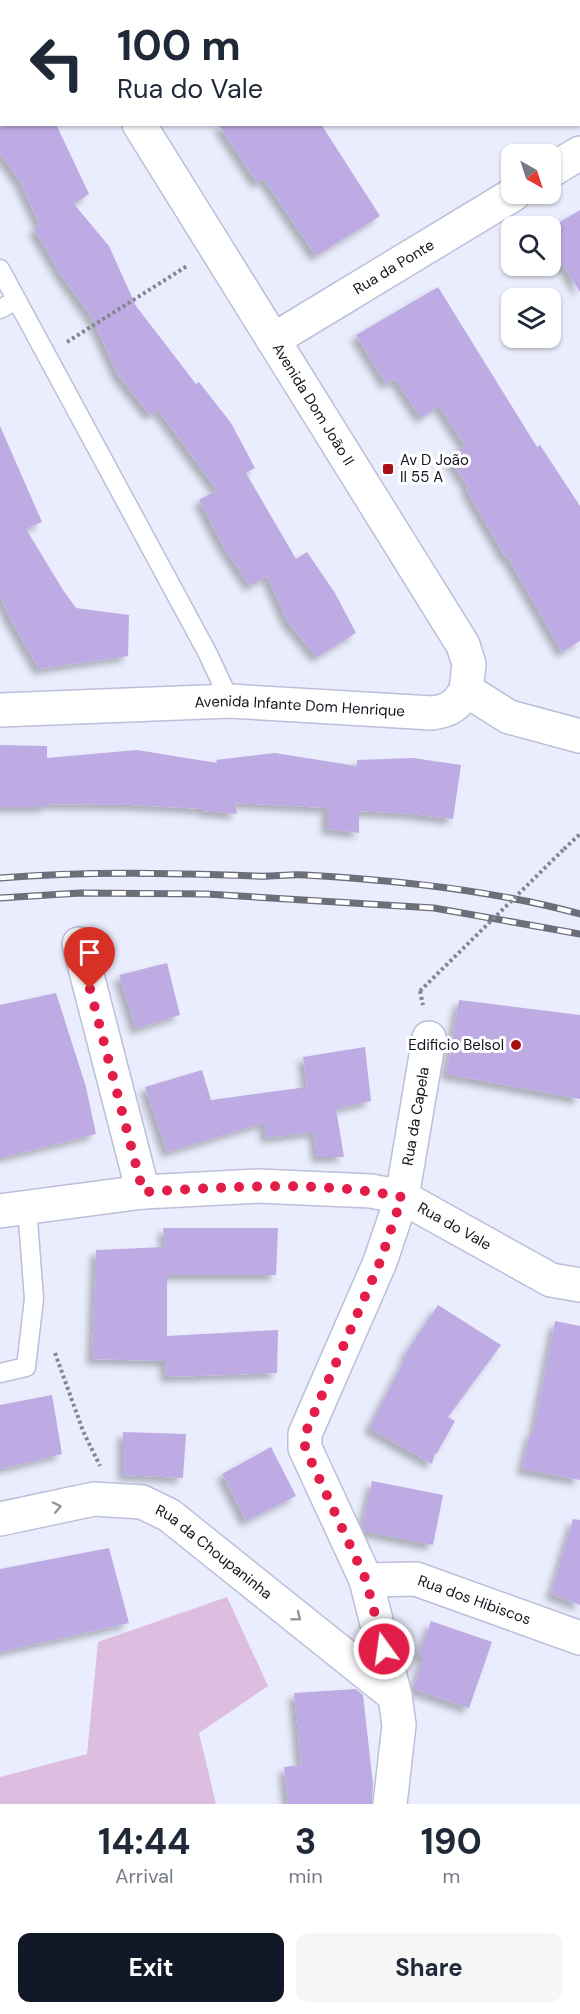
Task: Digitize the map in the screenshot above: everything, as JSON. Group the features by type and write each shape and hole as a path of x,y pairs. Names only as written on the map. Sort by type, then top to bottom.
{"street":[{"name":"Avenida Dom João II","path":"140,126 463,645 469,664 466,690"},
{"path":"561,164 580,153"},
{"name":"Rua da Ponte","path":"273,340 501,202"},
{"path":"466,690 508,717 580,736"},
{"name":"Avenida Infante Dom Henrique","path":"2,706 230,701 432,713 453,707 466,690"},
{"path":"79,944 143,1192"},
{"name":"Rua da Capela","path":"390,1804 399,1725 395,1696 366,1580 305,1448 305,1434 380,1262 402,1197 429,1038"},
{"name":"Rua do Vale","path":"14,1209 143,1192 258,1186 371,1191 402,1197 551,1280 580,1285"},
{"name":"Rua da Choupaninha","path":"0,1519 94,1499 142,1502 169,1515 395,1696"},
{"name":"Rua dos Hibiscos","path":"366,1580 416,1579 580,1638"}],"lane":[{"path":"0,269 207,652 230,701"},
{"path":"0,309 17,300"},
{"path":"0,1373 26,1367 34,1299 14,1209"}],"path":[{"path":"46,355 216,249"},
{"path":"420,991 580,834"},
{"path":"54,1349 82,1431 104,1475 112,1500"}],"shaded area":[{"path":"227,1597 268,1686 199,1733 216,1804 0,1804 0,1777 87,1754 98,1642"}],"building":[{"path":"0,126 57,126 89,194 74,204 109,246 136,306 196,384 199,382 231,423 255,468 246,473 296,559 307,552 335,593 356,633 317,657 287,621 267,576 250,586 223,546 199,500 217,490 158,410 150,415 118,375 92,318 62,276 34,229 40,225 19,180 0,154"},
{"path":"219,126 322,126 380,216 316,256 264,179 257,183"},
{"path":"580,210 580,292 561,262 561,221"},
{"path":"438,287 537,447 540,445 580,506 580,641 562,652 466,489 469,488 448,457 465,446 439,406 421,418 395,379 386,384 356,335"},
{"path":"0,426 42,522 26,529 76,608 129,615 128,656 39,669 9,617 0,595"},
{"path":"0,745 47,746 47,758 137,750 217,763 216,760 275,753 357,766 357,760 413,758 461,765 453,819 359,811 359,833 327,829 327,808 235,803 237,814 204,811 204,809 132,805 46,804 46,807 0,807"},
{"path":"167,963 180,1015 136,1029 119,975"},
{"path":"56,993 86,1087 96,1134 0,1158 0,1005"},
{"name":"Edificio Belsol","path":"459,1000 580,1015 580,1099 446,1074"},
{"path":"365,1047 371,1101 336,1109 344,1157 317,1157 314,1132 266,1138 264,1123 167,1152 145,1087 202,1070 211,1100 307,1087 303,1057"},
{"path":"163,1228 278,1228 276,1275 167,1275 167,1336 278,1330 277,1373 166,1377 165,1361 92,1359 96,1250 165,1247"},
{"path":"438,1305 501,1345 448,1417 455,1421 435,1453 432,1464 369,1428 407,1355 405,1354"},
{"path":"555,1321 580,1326 580,1480 522,1469 530,1433 533,1434"},
{"path":"52,1395 62,1454 0,1469 0,1405"},
{"path":"123,1432 186,1434 183,1478 123,1475"},
{"path":"271,1447 296,1496 246,1521 222,1474"},
{"path":"372,1481 443,1495 433,1545 364,1531 362,1527"},
{"path":"573,1519 580,1520 580,1605 551,1594"},
{"path":"109,1548 129,1623 0,1652 0,1569"},
{"path":"431,1621 492,1642 469,1708 413,1689 424,1657 419,1655"},
{"path":"356,1689 363,1695 373,1784 372,1804 288,1804 284,1767 301,1765 294,1693"}],"railway":[{"path":"0,878 96,873 305,875 444,887 513,898 580,914"},
{"path":"0,898 80,893 206,894 434,908 580,934"}],"place":[{"name":"Av D João II 55 A","path":"388,469"},
{"name":"Edificio Belsol","path":"516,1045"}],"route":[{"path":"90,989 143,1192 258,1186 371,1191 402,1197 380,1262 305,1434 305,1448 366,1580 384,1649"}]}
